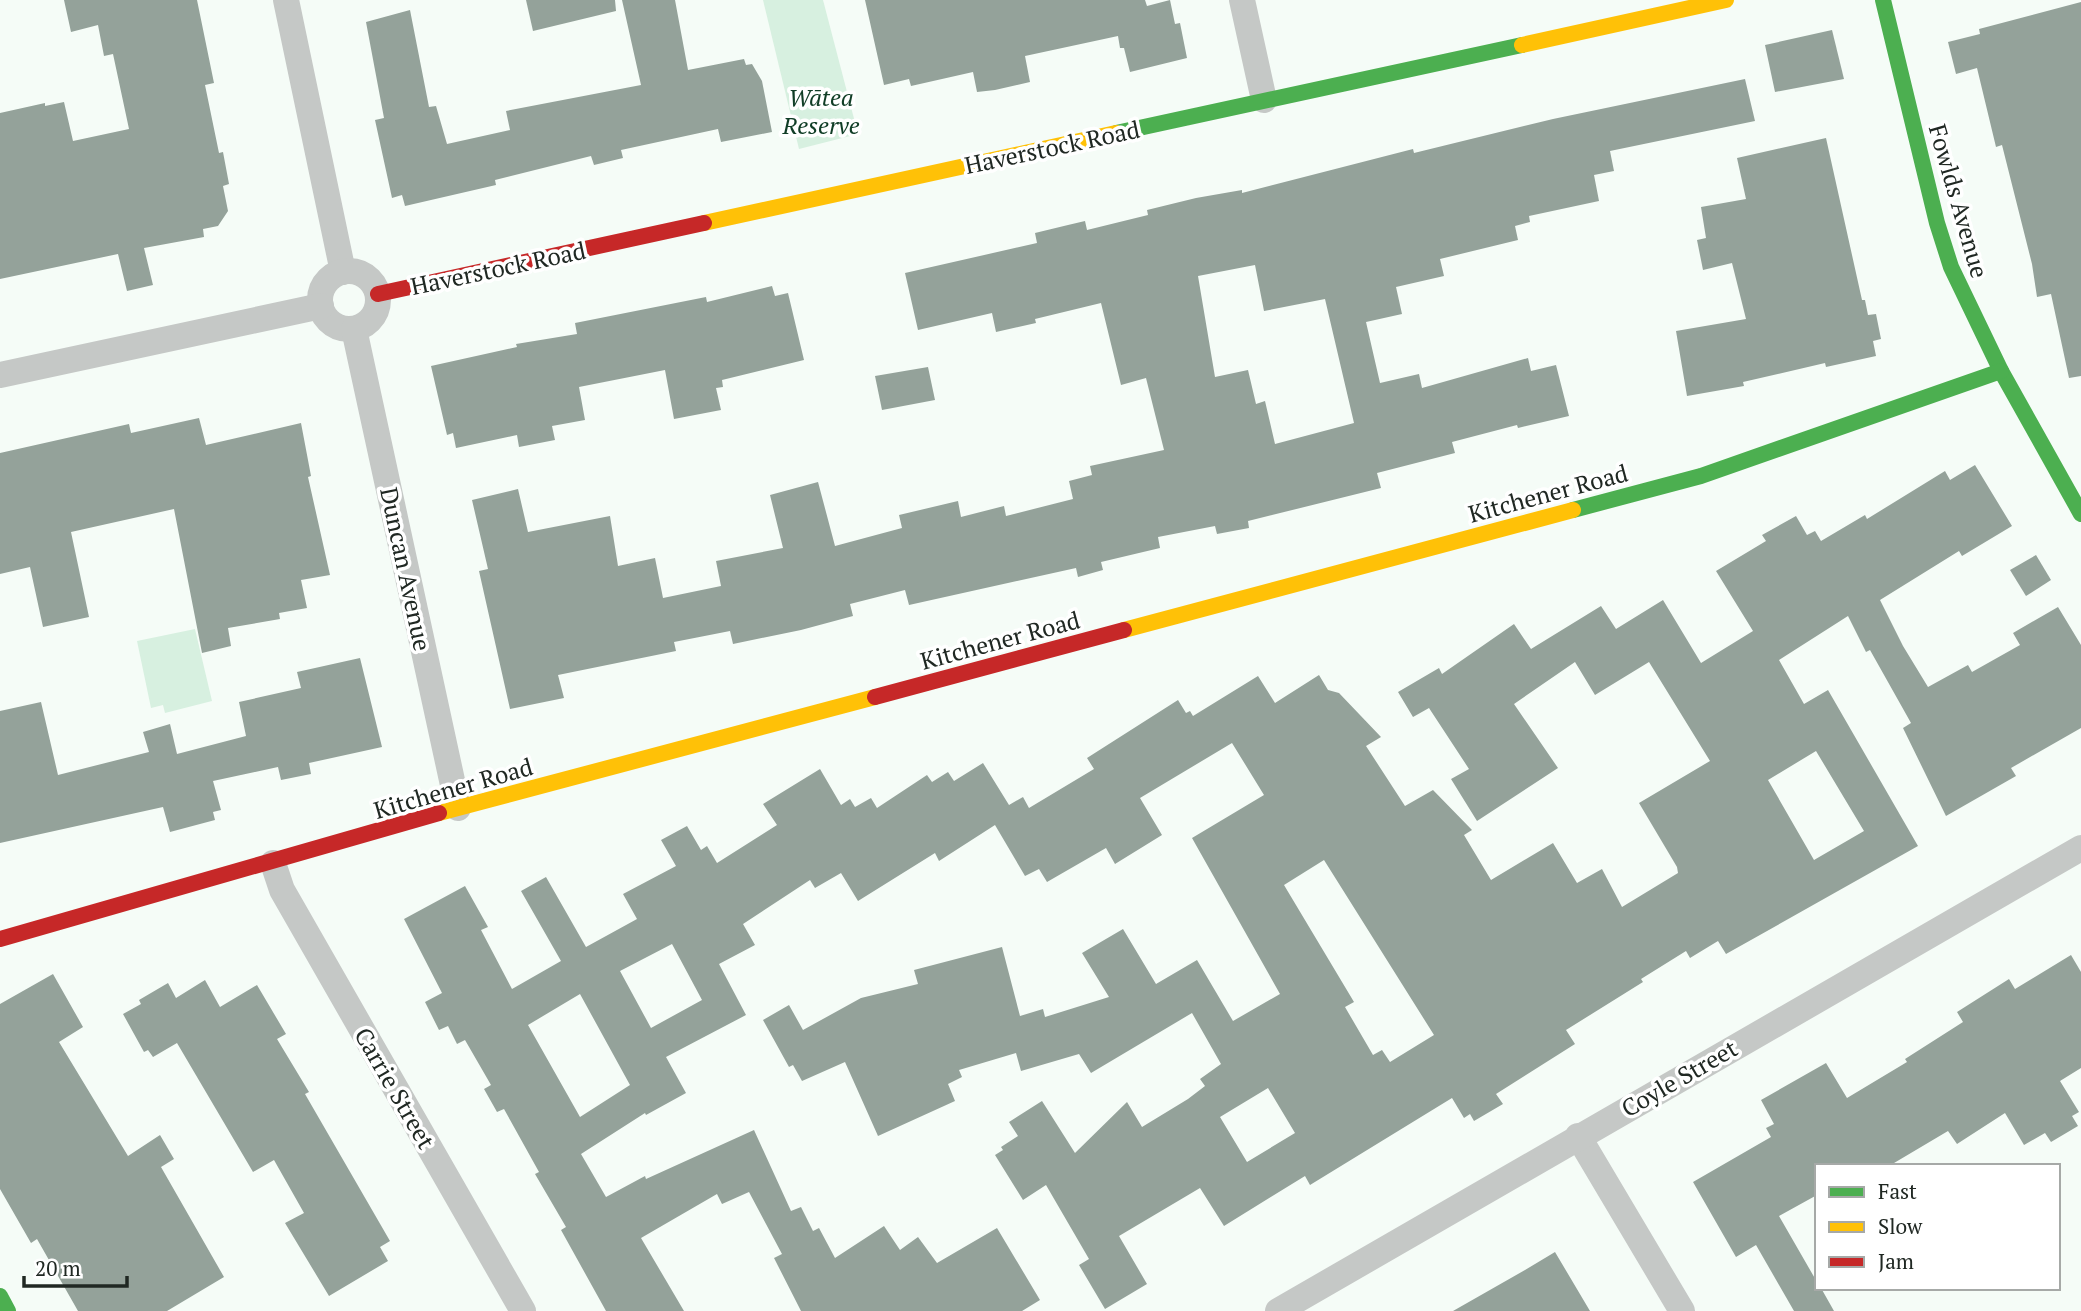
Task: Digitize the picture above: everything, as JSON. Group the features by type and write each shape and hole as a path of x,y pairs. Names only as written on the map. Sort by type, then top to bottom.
{"street":[{"path":"286,0 343,272"},
{"path":"1242,0 1264,100"},
{"name":"Haverstock Road","path":"378,294 1726,0"},
{"name":"Fowlds Avenue","path":"1883,0 1937,223 1970,310 2081,514"},
{"path":"352,271 369,278 378,294 379,303 371,320 354,329 337,327 324,315 321,306 320,297 327,281 343,272 352,271"},
{"path":"0,375 321,306"},
{"name":"Duncan Avenue","path":"354,329 458,808"},
{"name":"Kitchener Road","path":"2,937 272,863 458,808 1701,476 2001,371"},
{"name":"Coyle Street","path":"1278,1311 2081,848"},
{"name":"Carrie Street","path":"272,863 282,890 523,1311"},
{"path":"1578,1136 1682,1311"},
{"path":"0,1296 8,1311"}],"green space":[{"name":"Wātea Reserve","path":"763,0 823,0 858,134 799,149"},
{"path":"195,629 212,701 165,713 163,705 151,708 137,641"}],"building":[{"path":"64,0 197,0 214,83 205,85 219,153 223,152 229,184 223,186 228,211 218,226 203,229 204,237 144,248 153,285 127,291 118,254 0,279 0,113 45,103 45,106 64,102 73,141 129,129 113,54 104,56 98,25 71,32"},
{"path":"526,0 615,0 616,11 533,31"},
{"path":"622,0 675,0 688,70 744,59 746,65 752,64 762,81 772,132 721,142 718,129 621,150 623,158 594,165 591,156 495,180 496,185 405,206 402,195 392,198 375,120 384,118 366,22 410,10 429,107 436,106 447,144 510,130 506,111 641,85"},
{"path":"865,0 1145,0 1147,6 1170,0 1175,24 1180,23 1187,58 1130,72 1118,36 1025,56 1030,82 995,90 977,92 973,72 911,86 909,79 884,85"},
{"path":"2081,2 2081,376 2069,378 2051,294 2037,297 2032,264 2002,145 1996,147 1977,68 1956,74 1948,42 1980,34 1979,29"},
{"path":"1832,30 1844,79 1775,92 1765,45"},
{"path":"1745,79 1755,121 1610,151 1614,171 1594,175 1599,201 1529,216 1530,222 1515,226 1518,240 1440,259 1444,276 1396,287 1402,314 1366,322 1380,383 1419,374 1422,388 1528,358 1531,371 1556,365 1569,416 1518,428 1517,425 1452,442 1455,453 1377,473 1381,488 1248,521 1249,528 1217,534 1215,526 1158,537 1160,548 1101,562 1103,570 1078,577 1076,568 909,605 905,590 850,604 853,616 801,630 733,644 730,631 674,642 676,651 558,675 564,698 510,709 479,571 488,569 472,500 518,489 528,532 610,516 618,566 655,558 663,598 721,586 716,561 783,548 770,495 818,482 835,546 902,528 899,515 958,501 961,517 1004,506 1006,516 1073,499 1069,481 1092,475 1090,466 1164,450 1146,378 1121,385 1101,303 1035,319 1036,323 996,332 992,313 918,330 905,273 1037,243 1035,233 1068,225 1085,221 1087,230 1148,215 1147,210 1196,198 1242,190 1242,193 1413,149 1414,153 1553,119","holes":["1255,265 1264,311 1325,299 1354,423 1275,444 1265,401 1256,404 1248,370 1215,377 1198,276"]},
{"path":"1826,138 1862,300 1865,300 1868,315 1876,314 1881,339 1873,341 1876,356 1826,367 1825,363 1743,382 1744,386 1687,396 1676,331 1746,319 1732,263 1703,270 1697,240 1706,238 1701,207 1746,199 1737,158"},
{"path":"772,286 775,296 788,293 804,360 722,380 723,387 716,388 721,410 674,419 665,370 579,387 585,420 552,426 555,440 519,447 517,435 456,448 453,433 447,435 431,366 517,347 516,344 577,334 575,323 706,297 707,302"},
{"path":"928,367 935,400 882,410 875,376"},
{"path":"199,418 206,445 301,423 311,476 308,477 330,575 301,580 307,608 279,613 280,619 228,628 231,646 202,653 174,509 71,532 89,617 43,627 30,567 0,574 0,453 129,424 131,433"},
{"path":"1975,465 2012,526 1962,556 1959,551 1880,600 1903,646 1928,687 1968,665 1972,672 2020,645 2013,633 2058,607 2081,645 2081,728 2011,768 2016,776 1946,816 1903,728 1911,723 1870,650 1866,652 1848,616 1779,660 1804,704 1828,690 1918,846 1726,954 1718,941 1690,958 1686,951 1641,979 1643,982 1566,1030 1575,1044 1496,1094 1503,1104 1474,1121 1470,1114 1464,1118 1452,1098 1310,1185 1305,1176 1224,1226 1200,1188 1119,1236 1147,1284 1105,1309 1079,1265 1089,1259 1046,1185 1023,1200 995,1155 1003,1150 1001,1147 1018,1136 1009,1122 1042,1101 1075,1153 1127,1102 1142,1127 1188,1099 1205,1086 1200,1079 1221,1064 1192,1013 1091,1073 1079,1054 1021,1071 1016,1053 959,1070 962,1077 948,1084 955,1101 878,1136 845,1062 802,1081 793,1065 789,1067 763,1020 789,1005 803,1030 861,998 918,984 914,970 1002,947 1020,1016 1043,1009 1045,1017 1109,997 1082,953 1123,929 1156,984 1197,960 1233,1021 1280,994 1192,838 1264,795 1232,743 1140,798 1162,835 1115,864 1106,848 1047,882 1039,869 1025,876 995,825 939,861 935,853 858,901 841,873 815,888 810,880 743,924 755,945 719,964 746,1015 666,1057 686,1093 646,1115 645,1113 581,1154 606,1197 645,1176 646,1179 754,1130 791,1211 801,1207 813,1231 819,1228 835,1258 884,1226 900,1250 918,1237 937,1263 997,1228 1040,1300 1022,1311 801,1311 774,1258 782,1254 749,1192 722,1204 717,1194 641,1238 684,1311 606,1311 561,1230 566,1227 535,1174 539,1172 504,1109 497,1112 484,1089 491,1085 465,1040 457,1044 448,1026 439,1030 425,1002 442,993 404,919 465,886 488,927 481,930 512,989 561,961 521,891 546,877 586,947 637,919 623,894 676,866 661,840 687,826 701,850 707,846 717,863 777,825 763,804 820,769 841,805 850,799 855,807 871,798 877,808 927,775 932,782 948,772 954,781 983,763 1009,805 1023,797 1029,808 1094,769 1087,758 1178,700 1186,713 1190,711 1193,716 1258,676 1275,703 1319,675 1328,690 1339,693 1381,737 1366,746 1405,806 1433,790 1472,830 1464,835 1491,880 1553,843 1577,883 1602,869 1622,907 1678,873 1639,803 1710,761 1649,662 1595,695 1575,662 1514,704 1558,768 1477,821 1451,779 1469,769 1429,708 1413,717 1398,692 1439,668 1442,674 1514,624 1531,649 1601,606 1616,629 1663,600 1701,663 1753,631 1716,571 1766,541 1762,535 1796,516 1807,535 1815,531 1821,541 1865,515 1867,519 1945,471 1950,480","holes":["1816,751 1864,831 1814,860 1768,780","1324,860 1434,1035 1390,1062 1382,1050 1373,1055 1345,1007 1354,1002 1284,885","672,944 702,1000 651,1028 620,971","580,994 630,1085 580,1117 528,1025","1268,1088 1295,1133 1247,1162 1220,1117"]},
{"path":"2036,555 2051,580 2026,596 2010,570"},
{"path":"360,658 382,747 309,763 311,774 281,780 278,767 213,781 221,810 213,812 215,820 170,832 163,807 0,843 0,711 41,702 58,775 149,752 143,732 170,724 177,754 246,736 239,702 301,688 297,672"},
{"path":"2071,955 2081,972 2081,1068 2060,1081 2079,1112 2072,1116 2078,1126 2051,1142 2045,1133 2024,1145 2005,1113 1957,1144 1948,1131 1892,1164 1815,1164 1815,1196 1779,1216 1815,1279 1815,1290 1822,1290 1834,1311 1794,1311 1756,1245 1736,1257 1693,1182 1771,1137 1766,1128 1774,1124 1761,1100 1826,1063 1847,1098 1907,1062 1905,1059 1963,1022 1957,1012 2009,979 2015,989"},
{"path":"53,974 83,1027 59,1042 128,1156 160,1135 174,1159 161,1167 224,1277 167,1311 78,1311 37,1239 31,1243 0,1189 0,1004"},
{"path":"205,980 220,1007 257,985 286,1034 277,1039 309,1092 305,1094 390,1241 380,1247 388,1261 329,1296 285,1223 304,1213 274,1160 253,1172 177,1043 153,1057 148,1050 144,1052 123,1014 141,1004 139,1000 168,983 176,998"},
{"path":"1555,1252 1590,1311 1453,1311 1525,1270"}],"traffic: fast":[{"path":"1883,0 1937,223 1951,267 2001,371 2081,514"},
{"path":"1116,133 1522,45"},
{"path":"1573,510 1701,476 2001,371"},
{"path":"0,1296 8,1311"}],"traffic: slow":[{"path":"1522,45 1726,0"},
{"path":"704,223 1116,133"},
{"path":"1124,630 1573,510"},
{"path":"439,813 875,697"}],"traffic: jam":[{"path":"378,294 704,223"},
{"path":"875,697 1124,630"},
{"path":"0,939 439,813"}]}
